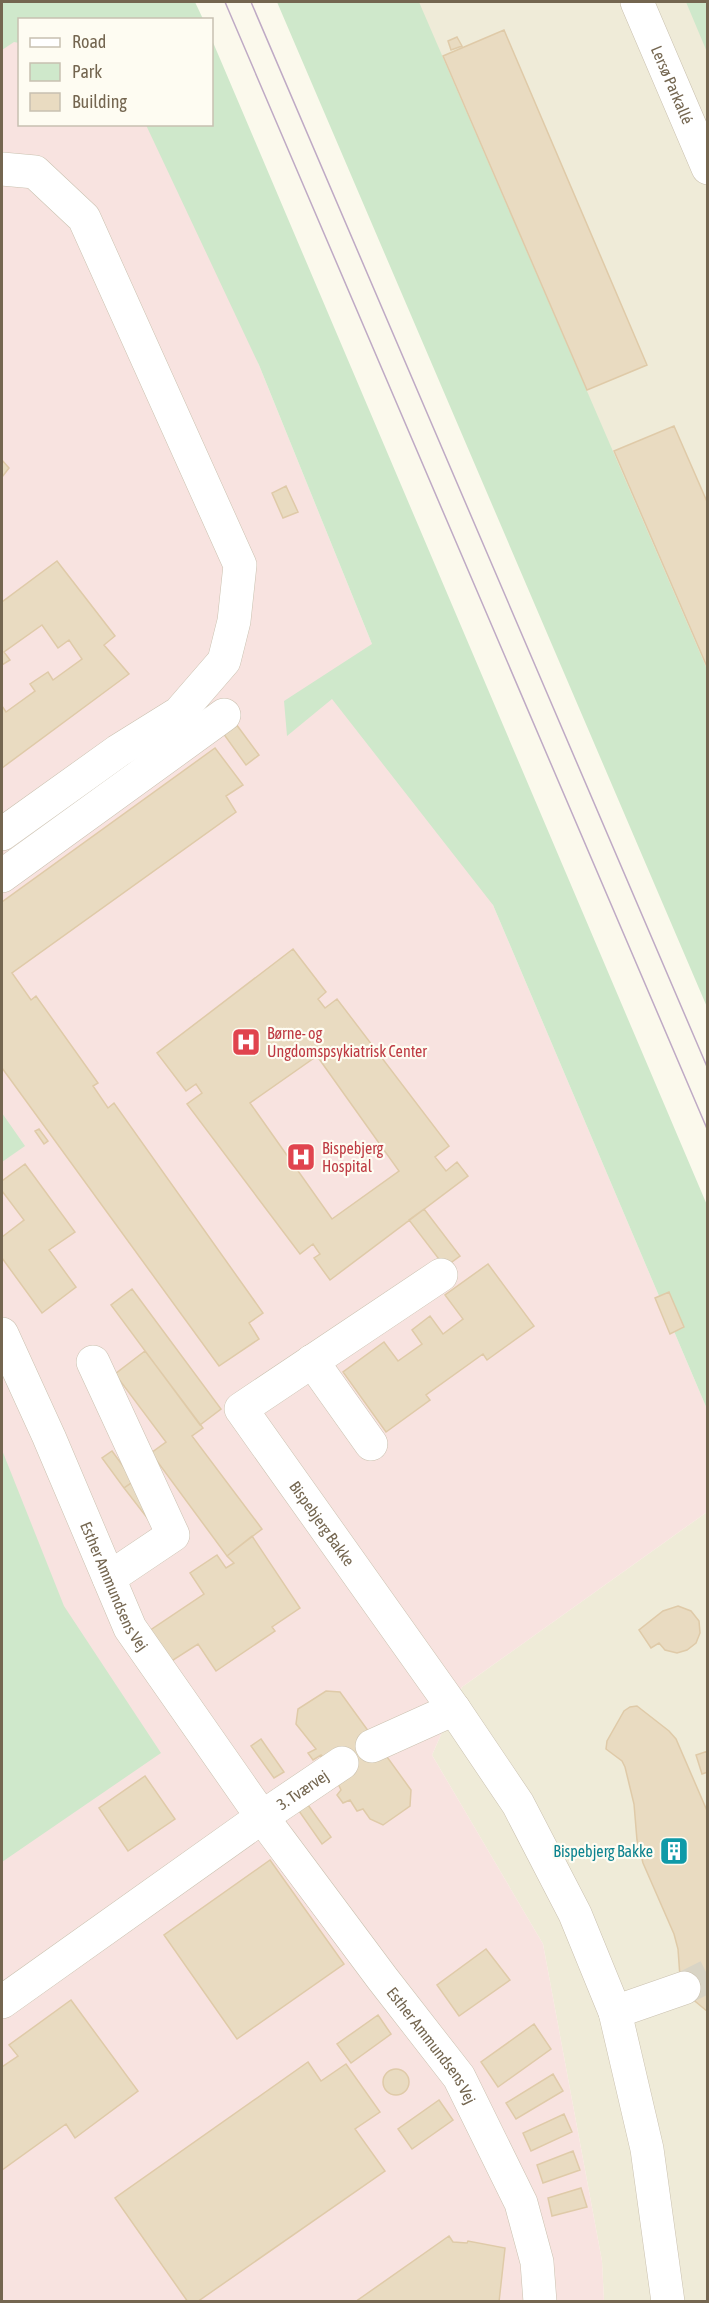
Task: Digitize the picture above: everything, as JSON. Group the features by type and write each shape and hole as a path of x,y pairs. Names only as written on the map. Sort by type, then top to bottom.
{"street":[{"name":"Lersø Parkallé","path":"637,2 708,168"},
{"path":"2,169 35,172 84,218 240,565 234,621 224,661 179,713 118,752 2,834"},
{"path":"2,876 224,715"},
{"path":"371,1444 312,1361 441,1275"},
{"name":"Esther Ammundsens Vej","path":"2,1334 49,1437 130,1628 262,1817 459,2077 521,2204 537,2262 540,2301"},
{"name":"Bispebjerg Bakke","path":"312,1361 241,1409 454,1709 518,1804 575,1914 615,2012 647,2149 668,2301"},
{"path":"93,1362 173,1535 109,1578"},
{"path":"372,1746 454,1709"},
{"name":"3. Tværvej","path":"262,1817 342,1763"},
{"path":"2,2002 262,1817"},
{"path":"615,2012 684,1988"}],"shaded area":[{"name":"Bispebjerg Hospital","path":"2,2 18,18 18,126 173,126 259,365 372,644 493,905 707,1409 707,1512 462,1687 432,1755 543,1944 602,2261 604,2301 2,2302"},
{"path":"357,2 707,2 707,814"},
{"path":"707,1512 707,2301 604,2301 602,2261 543,1944 432,1755 462,1687"}],"green space":[{"path":"2,2 195,2 203,18 18,18 18,43 14,42 2,50"},
{"path":"277,2 419,2 707,669 707,1007"},
{"path":"686,2 706,2 707,52"},
{"path":"213,42 707,1205 707,1409 493,905 332,699 287,736 284,701 372,644 259,365 146,126 213,126"},
{"path":"2,1113 25,1146 2,1162"},
{"path":"2,1450 64,1606 161,1753 2,1862"}],"building":[{"path":"504,30 647,365 587,390 443,56"},
{"path":"457,37 462,46 451,50 448,41"},
{"path":"674,426 708,504 708,669 614,451"},
{"path":"2,460 9,468 2,477"},
{"path":"286,486 298,512 283,518 272,493"},
{"path":"57,561 115,636 104,645 129,674 2,768 2,706 6,712 35,691 30,684 48,672 53,680 82,659 69,640 58,648 42,625 4,652 10,660 2,665 2,602"},
{"path":"236,724 259,755 246,765 223,733"},
{"path":"215,748 243,785 226,796 236,812 12,973 31,1000 36,996 98,1083 93,1086 108,1108 114,1103 263,1313 249,1323 259,1339 219,1366 2,1068 2,902"},
{"path":"293,949 326,992 318,999 325,1008 337,999 449,1146 435,1157 446,1171 457,1162 468,1176 330,1280 314,1258 320,1254 313,1244 300,1254 187,1104 202,1093 196,1084 186,1091 157,1053","holes":["317,1056 399,1171 332,1219 250,1103"]},
{"path":"39,1129 48,1141 44,1144 35,1131"},
{"path":"25,1164 75,1232 49,1250 76,1287 42,1313 2,1258 2,1237 24,1220 2,1191 2,1181"},
{"path":"424,1209 460,1256 445,1267 409,1220"},
{"path":"488,1264 534,1326 487,1360 483,1354 426,1395 430,1400 386,1432 343,1372 384,1342 398,1361 422,1344 412,1330 430,1316 443,1334 463,1319 445,1295"},
{"path":"132,1289 221,1409 200,1425 111,1305"},
{"path":"669,1292 684,1327 670,1334 655,1298"},
{"path":"145,1351 203,1428 192,1436 262,1529 227,1556 151,1453 166,1442 115,1374"},
{"path":"112,1451 134,1481 124,1488 102,1458"},
{"path":"134,1481 155,1528 124,1488"},
{"path":"252,1536 300,1608 272,1627 275,1631 216,1671 198,1644 167,1664 146,1633 204,1594 190,1573 217,1555 226,1568 234,1563 227,1556"},
{"path":"678,1606 691,1611 699,1621 700,1633 696,1643 687,1650 677,1653 665,1650 659,1643 651,1648 639,1630 663,1611"},
{"path":"326,1691 340,1692 411,1790 410,1806 383,1825 370,1819 363,1809 357,1811 350,1800 343,1803 337,1795 341,1790 327,1761 321,1755 313,1760 308,1753 316,1749 296,1724 298,1709"},
{"name":"Bispebjerg Bakke","path":"637,1706 676,1739 708,1813 708,2012 690,1997 680,1977 678,1949 674,1934 643,1863 637,1840 634,1804 625,1767 622,1761 606,1749 607,1741 624,1711"},
{"path":"261,1739 284,1772 274,1778 251,1746"},
{"path":"708,1751 708,1772 702,1774 696,1755"},
{"path":"145,1776 175,1819 128,1851 99,1808"},
{"path":"308,1805 331,1837 322,1844 299,1811"},
{"path":"270,1860 344,1964 237,2039 164,1935"},
{"path":"486,1949 510,1980 459,2016 437,1985"},
{"path":"71,2000 138,2091 75,2138 66,2124 2,2170 2,2067 18,2056 9,2045"},
{"path":"378,2015 391,2034 351,2063 337,2044"},
{"path":"534,2024 551,2049 498,2087 481,2062"},
{"path":"308,2062 321,2081 346,2064 380,2112 355,2129 385,2171 197,2302 188,2302 115,2198"},
{"path":"396,2069 405,2073 409,2082 405,2091 396,2095 387,2091 383,2082 387,2073"},
{"path":"553,2074 563,2091 516,2119 506,2103"},
{"path":"439,2100 453,2120 412,2149 398,2129"},
{"path":"564,2114 572,2132 531,2151 523,2133"},
{"path":"573,2151 580,2170 543,2183 537,2165"},
{"path":"581,2188 587,2207 552,2216 548,2198"},
{"path":"449,2236 453,2242 467,2243 468,2241 505,2248 499,2302 355,2302"}],"tunnel":[{"path":"684,1988 708,1976"}],"tram line":[{"path":"225,2 708,1131"},
{"path":"251,2 708,1069"}],"place":[{"name":"Børne- og Ungdomspsykiatrisk Center","path":"246,1042"},
{"name":"Bispebjerg Hospital","path":"301,1157"},
{"name":"Bispebjerg Bakke","path":"674,1851"}]}
